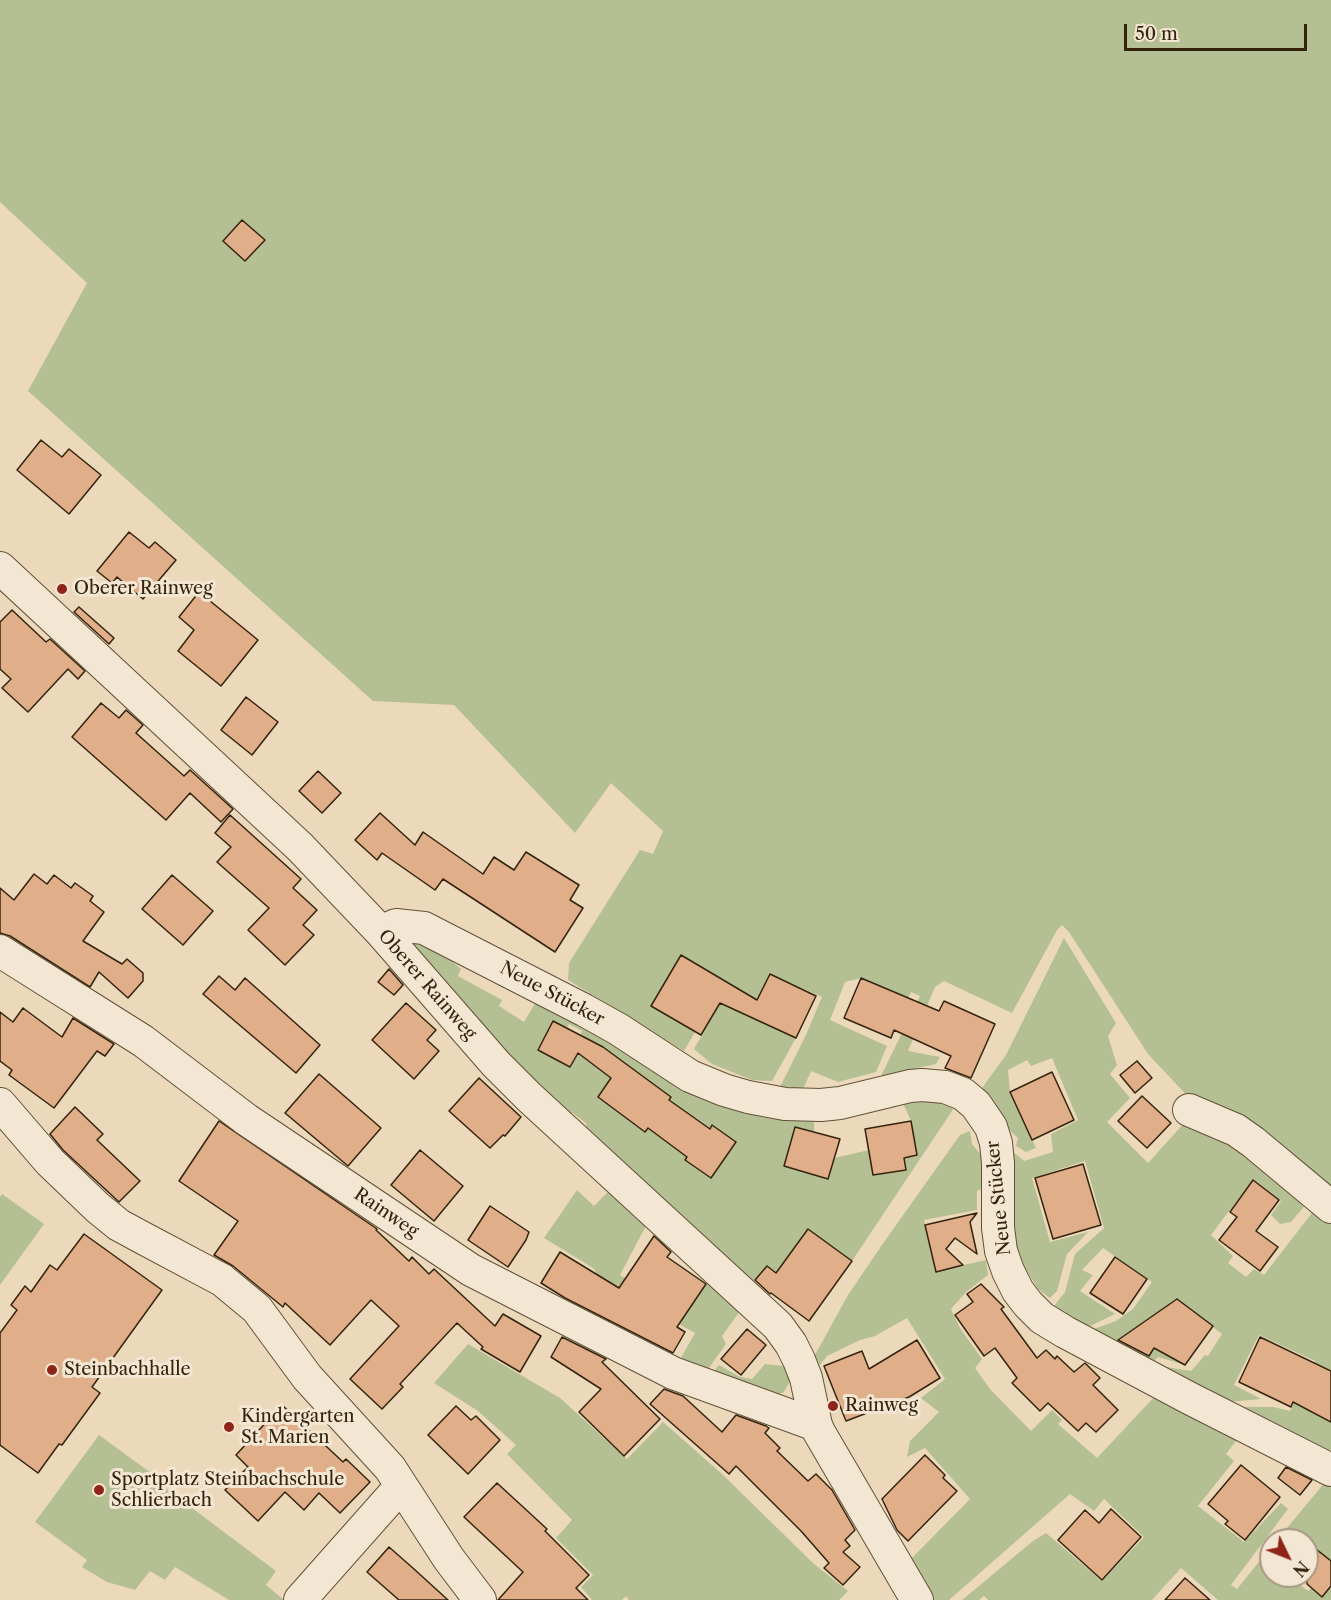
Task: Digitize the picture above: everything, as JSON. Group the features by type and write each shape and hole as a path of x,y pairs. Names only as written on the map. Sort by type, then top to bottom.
{"street":[{"name":"Oberer Rainweg","path":"0,568 290,837 381,932 496,1064 528,1097 778,1326 791,1344 806,1378 816,1425"},
{"name":"Neue Stücker","path":"381,932 396,925 424,928 593,1014 690,1076 748,1098 785,1104 821,1105 922,1085 945,1087 963,1094 976,1104 991,1127 996,1143 998,1228 1001,1251 1018,1291 1028,1304 1042,1318 1065,1332 1331,1470"},
{"name":"Rainweg","path":"0,951 143,1041 247,1120 471,1270 673,1373 816,1425"},
{"path":"0,1104 50,1162 119,1225 222,1280 257,1309 307,1377 390,1468 449,1559 480,1600"},
{"path":"1189,1110 1236,1130 1331,1208"},
{"path":"816,1425 917,1600"},
{"path":"300,1600 401,1486"}],"green space":[{"path":"0,0 1331,0 1331,1201 1192,1101 1148,1054 1069,932 1062,925 1057,930 1012,1013 944,981 935,987 908,1051 940,1057 936,1064 881,1076 920,996 911,992 908,998 861,978 845,982 830,1020 887,1046 876,1072 838,1082 811,1071 801,1094 779,1089 822,997 770,974 750,1016 796,1038 772,1081 752,1080 712,1064 694,1049 731,985 651,1006 695,1032 684,1051 568,980 569,963 640,850 653,854 663,831 611,783 575,833 454,705 373,701 28,391 87,283 0,202"},
{"path":"415,937 447,953 448,958 461,969 458,976 502,1000 499,1006 524,1022 537,1000 597,1031 681,1087 714,1103 766,1118 814,1120 814,1132 795,1127 784,1166 828,1179 834,1158 869,1150 873,1175 905,1170 904,1158 917,1155 911,1121 903,1103 938,1100 954,1108 852,1261 808,1229 793,1250 780,1277 767,1266 753,1281 583,1131 587,1124 573,1113 565,1114 451,994 450,985 433,973 406,944","holes":["553,1021 567,1028 569,1024 582,1031 580,1036 585,1039 570,1067 538,1050","614,1056 663,1108 645,1132 598,1097 611,1078 602,1071","691,1116 710,1129 713,1125 736,1142 711,1178 685,1160"]},
{"path":"1064,938 1116,1023 1108,1036 1117,1065 1110,1074 1130,1098 1107,1122 1148,1163 1186,1121 1234,1136 1308,1202 1291,1222 1280,1224 1271,1215 1281,1201 1253,1179 1211,1235 1233,1256 1228,1263 1246,1277 1254,1269 1264,1275 1318,1205 1331,1217 1331,1388 1317,1415 1331,1422 1331,1449 1328,1455 1237,1407 1273,1407 1290,1411 1315,1361 1259,1335 1234,1385 1261,1399 1228,1402 1206,1389 1188,1385 1160,1366 1191,1371 1205,1355 1208,1356 1222,1334 1177,1299 1156,1314 1142,1335 1185,1365 1158,1357 1152,1363 1091,1330 1116,1321 1133,1309 1152,1282 1103,1248 1082,1270 1093,1275 1080,1291 1115,1314 1086,1328 1054,1306 1065,1292 1075,1254 1104,1228 1085,1161 1032,1178 1050,1242 1088,1232 1067,1254 1057,1291 1050,1298 1038,1289 1020,1260 1011,1233 1011,1150 1024,1161 1053,1152 1051,1134 1078,1120 1052,1058 1031,1066 1027,1060 1008,1070 1010,1092 1036,1148 1026,1152 1016,1146 1018,1138 1005,1126 995,1102 982,1088 1006,1055"},
{"path":"970,1131 972,1144 982,1156 984,1188 977,1191 977,1210 924,1220 936,1271 986,1260 988,1275 966,1292 951,1309 960,1328 982,1359 975,1368 990,1389 1031,1431 1052,1410 1062,1420 1058,1424 1097,1458 1157,1394 1239,1437 1226,1454 1234,1461 1198,1506 1244,1542 1281,1503 1288,1509 1274,1528 1259,1528 1259,1548 1231,1585 1237,1589 1259,1562 1259,1588 1304,1588 1308,1591 1311,1588 1331,1586 1331,1600 1218,1600 1181,1568 1152,1600 988,1600 984,1596 979,1600 962,1600 1033,1541 1046,1533 1102,1581 1144,1537 1104,1499 1094,1511 1070,1494 949,1600 929,1600 910,1560 970,1499 925,1448 907,1457 910,1441 939,1412 921,1398 945,1379 907,1318 875,1336 860,1340 827,1356 820,1365 815,1355 848,1295 960,1135"},
{"path":"611,1189 648,1222 620,1275 684,1317 710,1279 743,1307 722,1336 726,1344 704,1375 678,1363 695,1333 604,1283 593,1268 544,1238 577,1190 594,1206"},
{"path":"2,1194 44,1224 0,1285 0,1197"},
{"path":"468,1344 560,1398 627,1459 663,1422 722,1474 814,1564 848,1591 839,1600 629,1600 626,1596 622,1600 592,1600 581,1587 593,1575 556,1538 572,1520 507,1454 516,1445 478,1411 434,1383"},
{"path":"765,1364 791,1367 792,1378 784,1392 773,1397 710,1376 719,1365 740,1377 752,1379"},
{"path":"99,1435 151,1473 127,1507 133,1510 156,1481 276,1571 266,1585 284,1600 229,1600 175,1567 165,1580 150,1571 135,1590 107,1582 82,1567 87,1560 35,1522"},
{"path":"1326,1481 1331,1483 1331,1561 1319,1552 1319,1528 1287,1528"}],"building":[{"path":"242,220 265,240 245,261 223,241"},
{"path":"41,440 62,457 69,449 101,475 69,514 17,470"},
{"path":"129,532 149,548 155,542 176,560 143,599 117,577 112,583 97,571"},
{"path":"199,592 258,640 221,686 178,651 194,630 179,617"},
{"path":"79,607 114,638 109,644 74,612"},
{"path":"12,610 46,642 50,639 85,671 78,679 68,669 28,712 2,688 11,679 0,669 0,622"},
{"path":"246,697 278,722 252,755 221,730"},
{"path":"101,703 119,718 126,710 143,725 136,733 184,776 190,770 233,809 221,822 190,793 166,820 72,737"},
{"path":"318,771 341,793 322,813 299,791"},
{"path":"380,813 415,845 423,832 483,874 494,857 514,870 526,852 579,885 570,900 583,908 555,952 443,879 435,890 382,853 377,860 355,840"},
{"path":"230,815 301,879 293,888 317,910 303,925 314,935 285,965 248,930 269,908 217,862 231,847 215,833"},
{"path":"34,874 47,884 54,875 71,888 75,883 93,896 90,901 104,912 83,941 122,964 127,959 143,973 143,981 128,998 99,972 90,987 10,936 0,933 0,888 14,900"},
{"path":"172,875 213,911 183,945 142,909"},
{"path":"681,955 757,1000 770,974 816,996 796,1038 720,1003 701,1035 651,1006"},
{"path":"389,969 403,985 394,995 378,982"},
{"path":"219,976 235,990 245,978 320,1045 296,1073 203,994"},
{"path":"861,978 939,1011 944,1001 995,1024 971,1078 945,1068 951,1056 894,1030 891,1038 844,1018"},
{"path":"406,1003 436,1030 427,1040 439,1051 414,1079 372,1040"},
{"path":"23,1008 62,1037 73,1018 114,1044 105,1056 97,1051 54,1108 9,1075 12,1070 0,1061 0,1012 13,1022"},
{"path":"553,1021 603,1047 671,1097 669,1100 710,1129 712,1125 736,1142 711,1178 685,1160 687,1157 648,1128 645,1132 598,1097 611,1078 578,1053 570,1067 538,1050"},
{"path":"1137,1061 1152,1078 1135,1093 1120,1075"},
{"path":"1052,1072 1074,1120 1032,1140 1010,1092"},
{"path":"319,1074 381,1128 348,1166 285,1113"},
{"path":"479,1078 521,1117 505,1136 503,1135 490,1148 449,1111"},
{"path":"1142,1096 1171,1123 1147,1148 1118,1121"},
{"path":"75,1107 103,1134 97,1140 140,1181 119,1202 63,1150 50,1134"},
{"path":"219,1121 377,1229 409,1261 412,1257 429,1274 434,1269 495,1326 503,1314 541,1336 520,1372 481,1349 483,1347 457,1323 400,1384 403,1387 382,1409 350,1379 399,1326 371,1300 330,1345 285,1303 283,1307 233,1266 214,1255 238,1221 179,1181"},
{"path":"911,1121 917,1155 904,1158 906,1170 873,1175 865,1129"},
{"path":"795,1127 840,1139 828,1179 784,1166"},
{"path":"420,1150 463,1186 434,1221 391,1185"},
{"path":"1083,1164 1101,1225 1053,1239 1035,1178"},
{"path":"1253,1180 1279,1200 1256,1231 1278,1247 1260,1271 1219,1240 1237,1217 1230,1212"},
{"path":"490,1206 529,1232 508,1267 468,1240"},
{"path":"977,1213 970,1222 977,1254 955,1238 946,1249 963,1265 936,1272 925,1225"},
{"path":"808,1229 852,1261 809,1321 770,1294 755,1280 767,1266 776,1273"},
{"name":"Steinbachhalle","path":"84,1234 162,1290 92,1387 100,1393 62,1445 59,1444 38,1473 0,1445 0,1333 17,1310 11,1305 25,1286 31,1292 50,1265 57,1270"},
{"path":"654,1236 671,1252 667,1257 706,1284 677,1327 685,1332 673,1353 565,1298 541,1283 560,1252 619,1288"},
{"path":"1115,1257 1147,1279 1123,1314 1090,1293"},
{"path":"981,1284 1004,1307 1001,1309 1037,1358 1046,1350 1055,1359 1057,1356 1074,1372 1085,1363 1100,1378 1093,1385 1118,1410 1096,1432 1086,1423 1078,1431 1048,1403 1040,1411 1012,1383 1017,1378 995,1348 984,1356 955,1315 973,1302 967,1294"},
{"path":"1177,1299 1213,1326 1185,1365 1154,1348 1149,1356 1118,1340"},
{"path":"747,1329 766,1345 741,1375 721,1359"},
{"path":"562,1337 606,1359 602,1362 660,1419 624,1456 579,1412 601,1389 551,1357"},
{"path":"1260,1337 1331,1371 1331,1422 1293,1402 1291,1407 1239,1382"},
{"path":"917,1340 940,1378 909,1397 846,1421 824,1366 862,1351 869,1369"},
{"path":"664,1389 683,1396 722,1432 736,1415 766,1426 769,1428 765,1433 780,1448 777,1451 808,1481 816,1474 832,1490 855,1530 845,1540 850,1546 843,1552 860,1567 843,1585 824,1568 829,1563 801,1531 736,1466 729,1474 650,1404"},
{"path":"282,1405 343,1462 346,1459 370,1482 340,1513 319,1493 304,1510 285,1492 258,1521 225,1490 248,1467 236,1455"},
{"path":"456,1406 471,1420 476,1416 500,1440 468,1474 428,1435"},
{"path":"925,1455 945,1475 943,1478 957,1491 908,1541 897,1530 882,1499"},
{"path":"1241,1465 1280,1497 1245,1540 1225,1524 1228,1521 1208,1504"},
{"path":"1286,1467 1312,1480 1300,1495 1278,1478"},
{"path":"497,1483 547,1529 545,1531 589,1575 576,1588 588,1600 498,1600 523,1572 464,1517"},
{"path":"1111,1509 1141,1537 1102,1580 1058,1540 1085,1510 1099,1523"},
{"path":"389,1547 448,1600 399,1600 367,1572"},
{"path":"1319,1552 1331,1561 1331,1586 1322,1597 1312,1588 1319,1588"},
{"path":"1185,1578 1210,1600 1165,1600"}],"place":[{"name":"Oberer Rainweg","path":"62,589"},
{"name":"Steinbachhalle","path":"52,1370"},
{"name":"Rainweg","path":"833,1406"},
{"name":"Kindergarten St. Marien","path":"229,1427"},
{"name":"Sportplatz Steinbachschule Schlierbach","path":"99,1490"}]}
